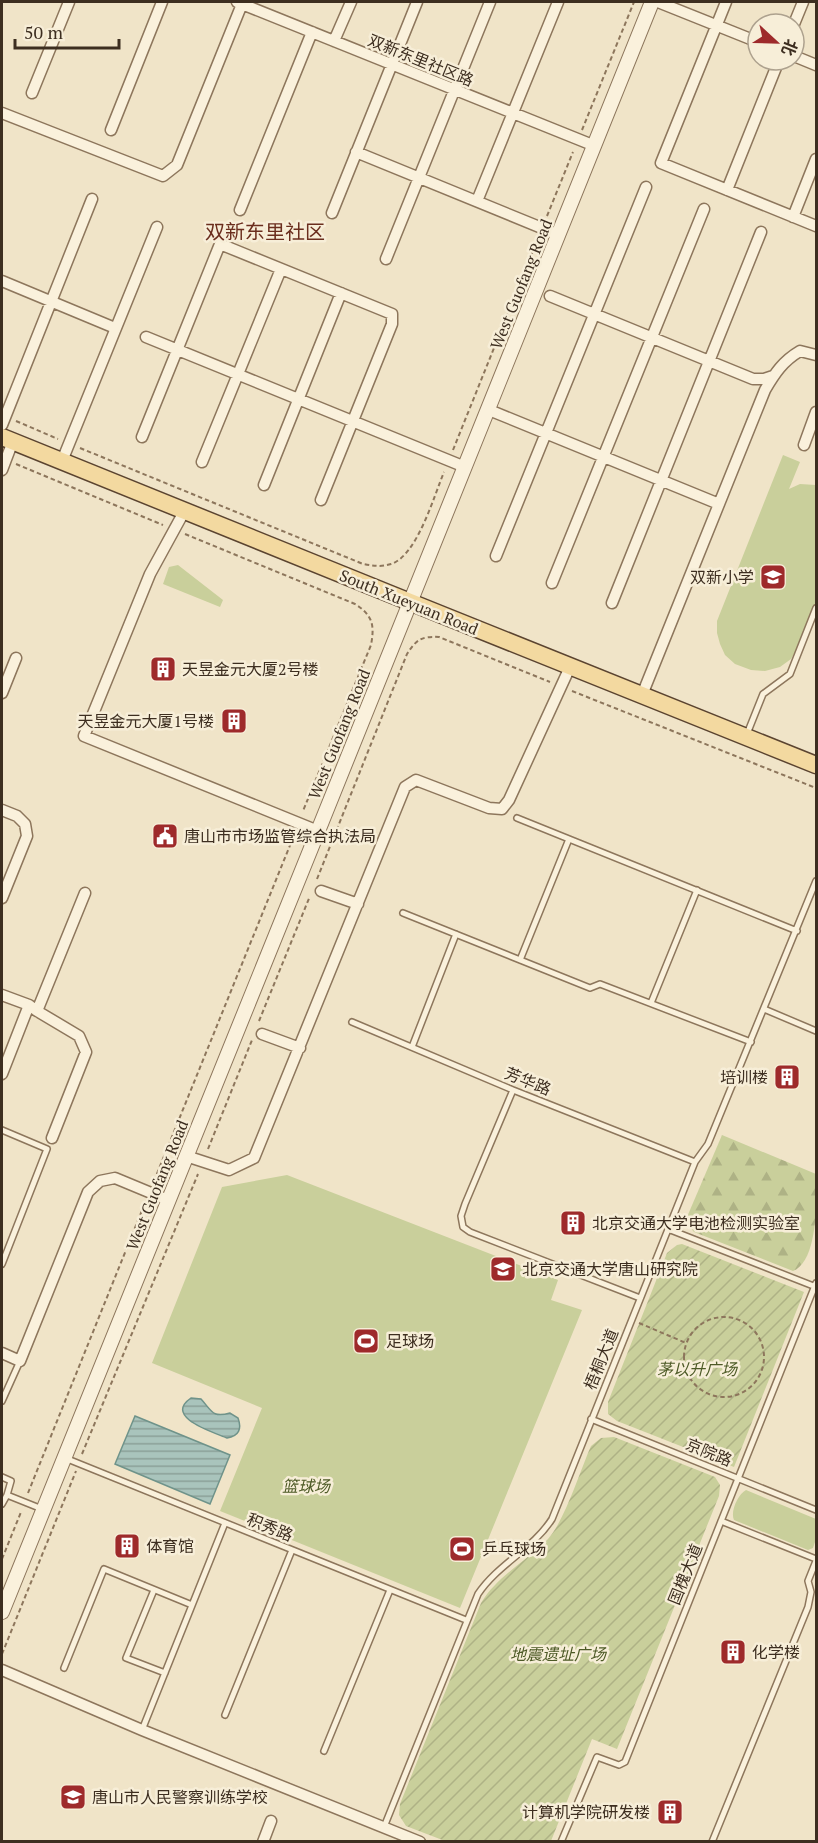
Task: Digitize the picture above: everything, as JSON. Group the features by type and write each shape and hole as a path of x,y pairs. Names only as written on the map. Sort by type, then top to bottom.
{"main road":[{"name":"South Xueyuan Road","path":"7,439 816,765"}],"street":[{"path":"32,93 69,2"},
{"path":"111,130 162,2"},
{"path":"265,13 269,2"},
{"path":"334,41 351,2"},
{"path":"332,213 417,2"},
{"path":"386,259 490,2"},
{"path":"477,201 558,2"},
{"name":"West Guofang Road","path":"2,1612 652,2"},
{"path":"658,2 746,37"},
{"path":"726,2 661,163 816,226"},
{"path":"2,113 163,176 177,165 240,3"},
{"name":"双新东里社区路","path":"240,3 595,146"},
{"path":"240,210 312,32"},
{"path":"727,190 774,72"},
{"path":"356,152 559,235"},
{"path":"793,217 816,159"},
{"path":"496,556 646,187"},
{"path":"3,421 92,199"},
{"path":"552,583 704,209"},
{"path":"62,461 157,227"},
{"path":"612,603 761,232"},
{"path":"142,437 220,244 392,314 392,324 321,500"},
{"path":"202,462 281,269"},
{"path":"2,281 115,328"},
{"path":"264,485 341,293"},
{"path":"550,296 753,379 773,376"},
{"path":"146,337 465,467"},
{"path":"642,695 765,390 787,358 800,351 816,355"},
{"path":"489,410 719,504"},
{"path":"804,445 816,412"},
{"path":"4,465 7,439"},
{"path":"186,510 150,574 84,736 318,831"},
{"path":"2,693 16,658"},
{"path":"186,1156 229,1170 254,1158 405,787 416,780 489,808 502,809 509,800 570,667"},
{"path":"2,810 17,816 25,824 27,836 2,898"},
{"path":"321,891 358,904"},
{"path":"2,1074 85,893"},
{"path":"2,995 33,1008 79,1036 86,1052 52,1138"},
{"path":"262,1034 300,1048"},
{"path":"2,1353 20,1361 88,1192 100,1181 115,1178 168,1200"},
{"path":"2,1670 142,1730 420,1842"},
{"path":"263,1842 271,1821"}],"lane":[{"path":"746,736 763,694 790,674 816,608"},
{"path":"517,818 797,931"},
{"path":"519,960 569,838"},
{"name":"梧桐大道","path":"384,1827 478,1594 487,1581 543,1533 552,1518 695,1161 708,1144 816,881"},
{"path":"651,1002 697,890"},
{"path":"403,913 590,988 600,984 751,1042"},
{"path":"412,1047 456,934"},
{"path":"764,1009 816,1031"},
{"name":"芳华路","path":"352,1022 513,1090 695,1161"},
{"path":"513,1090 465,1204 461,1216 463,1227 470,1232 640,1298"},
{"path":"2,1130 47,1149 2,1264"},
{"path":"668,1229 816,1286"},
{"name":"国槐大道","path":"561,1842 597,1757 619,1765 625,1762 816,1286"},
{"path":"2,1401 20,1361"},
{"name":"京院路","path":"591,1419 816,1510"},
{"name":"积秀路","path":"64,1458 466,1620"},
{"path":"2,1477 11,1480 2,1504"},
{"path":"7,1495 43,1509"},
{"path":"712,1842 808,1607 811,1592 808,1581 816,1560 721,1521"},
{"path":"142,1730 225,1524"},
{"path":"225,1716 292,1550"},
{"path":"64,1668 104,1569 192,1605"},
{"path":"154,1590 126,1658 165,1673"},
{"path":"324,1751 390,1590"}],"path":[{"path":"3,421 69,444 363,564 376,566 392,564 404,557 416,540 449,461 634,2"},
{"path":"2,1559 371,645 374,631 364,610 355,604 175,530 4,465"},
{"path":"726,1317 738,1320 750,1327 759,1338 763,1351 763,1365 758,1378 749,1388 737,1395 723,1397 710,1395 690,1379 685,1368 686,1343 702,1323 714,1318 726,1317"},
{"path":"631,1320 686,1343"}],"green space":[{"name":"双新小学","path":"783,455 800,462 789,489 800,484 816,485 816,603 801,642 791,659 780,667 765,671 751,670 735,664 725,655 717,633 717,621"},
{"path":"178,565 223,600 220,607 163,584 169,567"},
{"path":"722,1135 816,1174 816,1213 812,1243 801,1265 793,1271 694,1232 688,1225 687,1217"},
{"name":"篮球场","path":"287,1175 558,1280 551,1300 582,1310 460,1608 220,1511 262,1408 152,1363 222,1187"},
{"name":"茅以升广场","path":"682,1244 804,1292 734,1467 617,1421 608,1414 608,1402 667,1253"},
{"name":"地震遗址广场","path":"614,1437 715,1477 720,1485 719,1496 617,1749 592,1739 551,1841 445,1841 406,1826 399,1815 400,1804 481,1603 495,1585 540,1547 554,1531 566,1508 591,1446 601,1438"},
{"path":"746,1490 816,1519 816,1539 813,1548 808,1550 734,1520 733,1512 736,1504 740,1495"}],"water":[{"path":"191,1398 201,1399 216,1414 230,1413 238,1418 240,1425 237,1434 227,1438 193,1423 183,1411 184,1405"},
{"path":"135,1416 230,1455 210,1504 115,1464"}],"place":[{"name":"双新小学","path":"773,577"},
{"name":"天昱金元大厦2号楼","path":"163,669"},
{"name":"天昱金元大厦1号楼","path":"234,721"},
{"name":"唐山市市场监管综合执法局","path":"165,836"},
{"name":"培训楼","path":"787,1077"},
{"name":"北京交通大学电池检测实验室","path":"573,1223"},
{"name":"北京交通大学唐山研究院","path":"503,1269"},
{"name":"足球场","path":"366,1341"},
{"name":"体育馆","path":"127,1546"},
{"name":"乒乓球场","path":"462,1549"},
{"name":"化学楼","path":"733,1652"},
{"name":"唐山市人民警察训练学校","path":"73,1797"},
{"name":"计算机学院研发楼","path":"670,1812"}],"district":[{"name":"双新东里社区","path":"265,231"}]}
